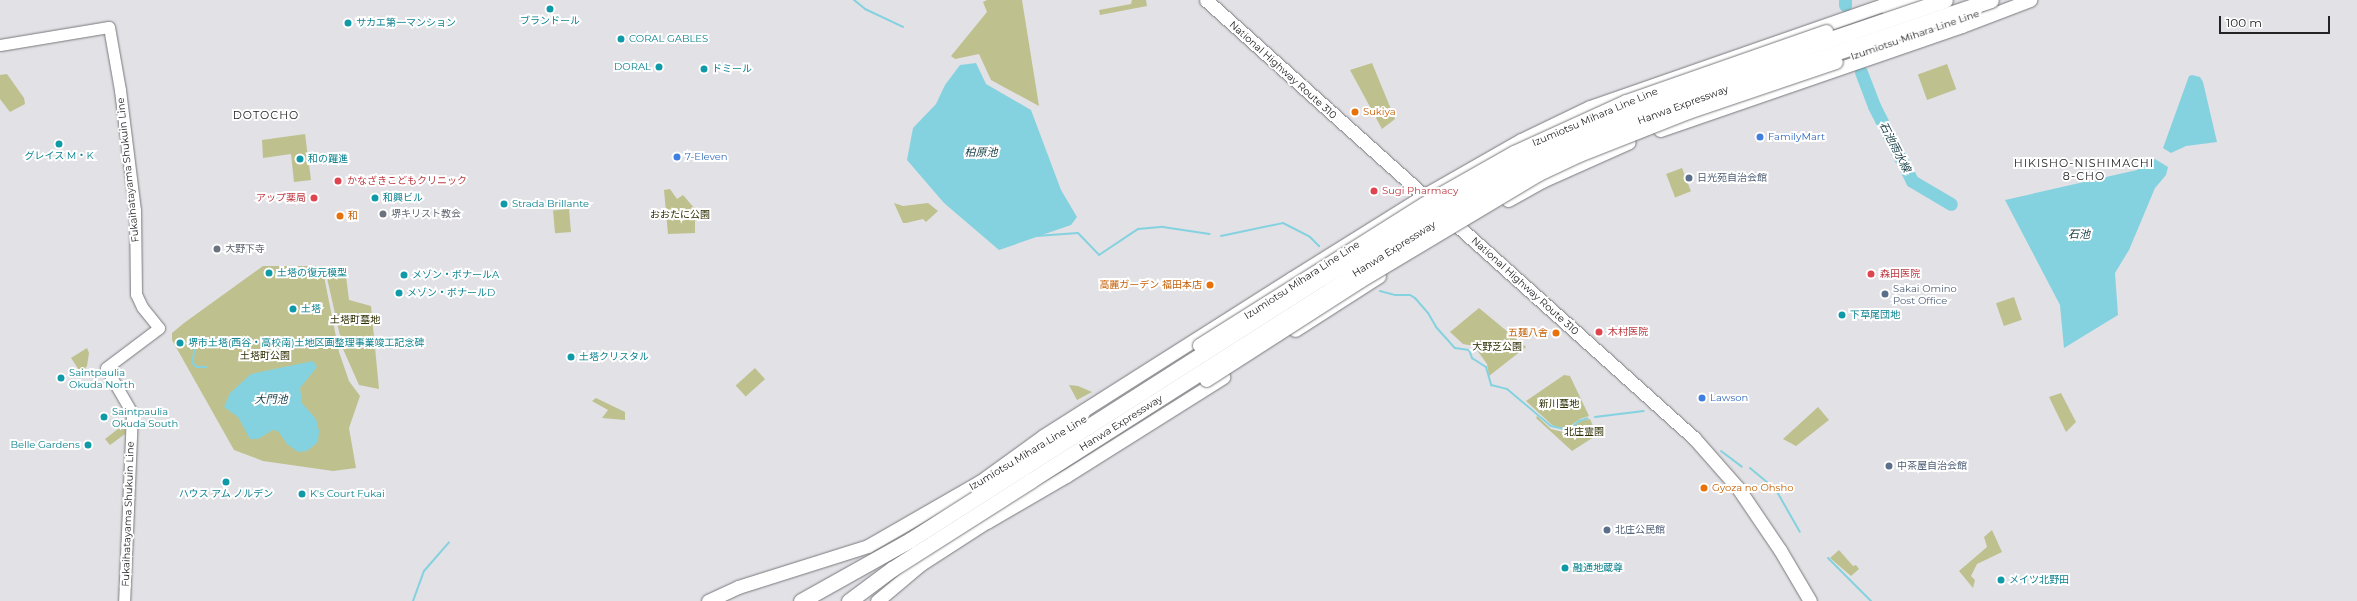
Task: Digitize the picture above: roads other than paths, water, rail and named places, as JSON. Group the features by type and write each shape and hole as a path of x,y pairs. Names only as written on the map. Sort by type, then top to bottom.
{"highway":[{"name":"Hanwa Expressway","path":"801,601 910,540 1323,277 1500,169 1580,129 1660,97 1945,0"},
{"name":"Hanwa Expressway","path":"849,601 892,569 1036,476 1418,233 1508,180 1586,142 1666,110 1991,0"}],"main road":[{"name":"National Highway Route 310","path":"1206,0 1694,438 1738,488 1780,550 1810,601"},
{"path":"974,486 1043,436 1423,196 1521,140 1590,107 1896,0"},
{"name":"Izumiotsu Mihara Line Line","path":"708,601 738,587 868,546 974,486 1429,200 1521,149 1626,101 1917,0"},
{"name":"Izumiotsu Mihara Line Line","path":"877,601 921,564 987,522 1063,470 1360,281 1533,177 1578,155 1688,112 2019,0"},
{"path":"987,522 1066,476 1459,227 1542,181 1639,138 2030,0"},
{"name":"Fukaihatayama Shukuin Line","path":"0,45 109,27 120,90 135,209 136,294 142,307 159,328 106,368 132,413 124,601"}],"water":[{"name":"柏原池","path":"976,63 986,84 1031,110 1061,190 1077,217 1071,225 999,250 944,203 907,160 913,128 936,104 945,85 960,65"},
{"path":"2192,75 2200,77 2203,82 2217,142 2186,146 2171,153 2163,148 2189,76"},
{"name":"石池","path":"2155,159 2168,167 2166,175 2155,188 2129,250 2115,273 2118,315 2064,348 2060,305 2005,200 2137,170"},
{"name":"大門池","path":"313,361 317,367 300,388 302,403 316,419 319,431 318,442 307,451 298,452 287,444 278,431 273,430 258,439 250,439 238,417 224,407 230,393 251,374"}],"waterway":[{"path":"854,0 865,9 903,27"},
{"name":"石池雨水線","path":"1845,0 1845,5"},
{"name":"石池雨水線","path":"1861,72 1874,106 1912,181 1951,204"},
{"path":"1221,236 1283,223 1310,237 1319,246"},
{"path":"1036,236 1078,233 1099,255 1138,229 1163,227 1209,234"},
{"path":"1380,291 1395,295 1410,295 1415,298 1428,313 1436,327 1455,348 1469,350 1472,358 1486,367 1491,385 1507,389 1551,426 1569,430 1579,421 1588,418"},
{"path":"196,344 192,363 197,367 206,367"},
{"path":"1595,417 1644,411"},
{"path":"1721,451 1742,467"},
{"path":"1750,468 1776,490 1800,532"},
{"path":"413,601 424,571 449,542"},
{"path":"1828,558 1871,601"}],"place":[{"name":"ブランドール","path":"550,9"},
{"name":"サカエ第一マンション","path":"348,23"},
{"name":"CORAL GABLES","path":"621,39"},
{"name":"DORAL","path":"659,67"},
{"name":"ドミール","path":"704,69"},
{"name":"Sukiya","path":"1355,112"},
{"name":"FamilyMart","path":"1760,137"},
{"name":"グレイス M・K","path":"59,144"},
{"name":"7-Eleven","path":"677,157"},
{"name":"和の躍進","path":"300,159"},
{"name":"日光苑自治会館","path":"1689,178"},
{"name":"かなざきこどもクリニック","path":"338,181"},
{"name":"Sugi Pharmacy","path":"1374,191"},
{"name":"アップ薬局","path":"314,198"},
{"name":"和興ビル","path":"375,198"},
{"name":"Strada Brillante","path":"504,204"},
{"name":"堺キリスト教会","path":"383,214"},
{"name":"和","path":"340,216"},
{"name":"大野下寺","path":"217,249"},
{"name":"土塔の復元模型","path":"269,273"},
{"name":"森田医院","path":"1871,274"},
{"name":"メゾン・ボナールA","path":"404,275"},
{"name":"高麗ガーデン 福田本店","path":"1210,285"},
{"name":"メゾン・ボナールD","path":"399,293"},
{"name":"Sakai Omino Post Office","path":"1885,294"},
{"name":"土塔","path":"293,309"},
{"name":"下草尾団地","path":"1842,315"},
{"name":"木村医院","path":"1599,332"},
{"name":"五麺八舎","path":"1556,333"},
{"name":"堺市土塔(西谷・高校南)土地区画整理事業竣工記念碑","path":"180,343"},
{"name":"土塔クリスタル","path":"571,357"},
{"name":"Saintpaulia Okuda North","path":"61,378"},
{"name":"Lawson","path":"1702,398"},
{"name":"Saintpaulia Okuda South","path":"104,417"},
{"name":"Belle Gardens","path":"88,445"},
{"name":"中茶屋自治会館","path":"1889,466"},
{"name":"ハウス アム ノルデン","path":"226,482"},
{"name":"Gyoza no Ohsho","path":"1704,488"},
{"name":"K's Court Fukai","path":"302,494"},
{"name":"北庄公民館","path":"1607,530"},
{"name":"融通地蔵尊","path":"1565,568"},
{"name":"メイツ北野田","path":"2001,580"}],"district":[{"name":"DOTOCHO","path":"266,115"},
{"name":"HIKISHO-NISHIMACHI 8-CHO","path":"2084,170"}],"park label":[{"name":"おおたに公園","path":"680,215"},
{"name":"土塔町墓地","path":"355,320"},
{"name":"大野芝公園","path":"1497,347"},
{"name":"土塔町公園","path":"265,356"},
{"name":"新川墓地","path":"1559,404"},
{"name":"北庄霊園","path":"1584,432"}]}
